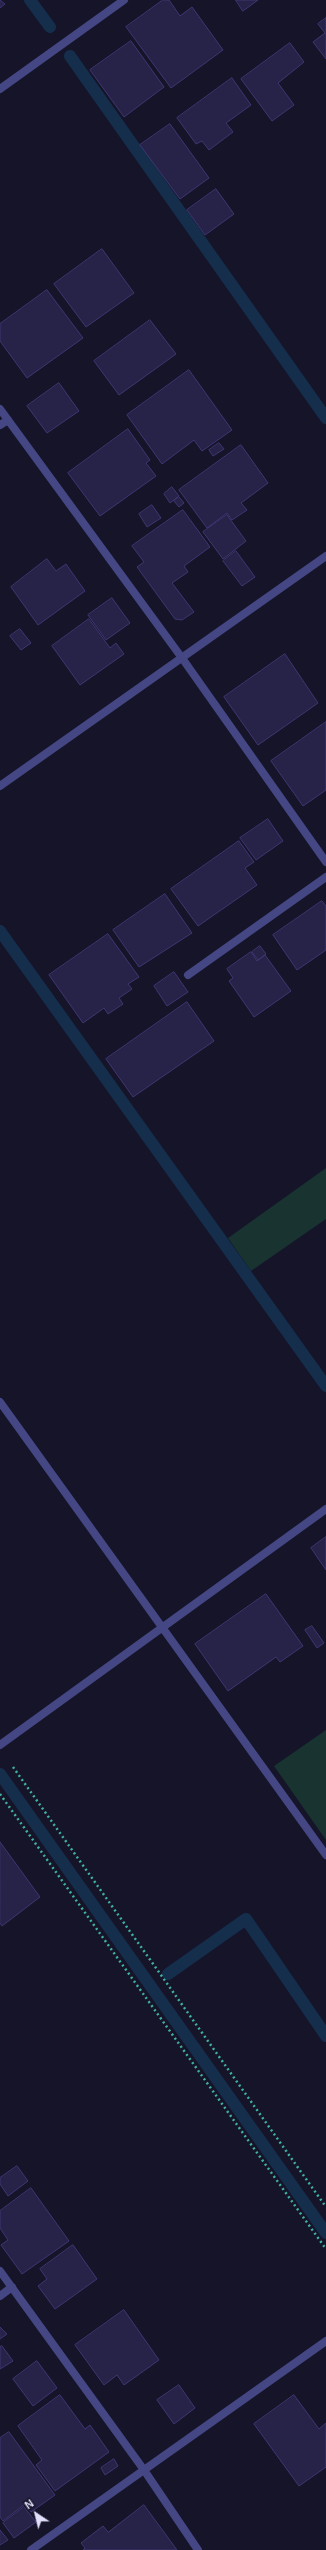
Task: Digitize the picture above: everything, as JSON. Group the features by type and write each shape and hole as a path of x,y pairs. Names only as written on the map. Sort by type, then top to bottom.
{"street":[{"path":"0,89 124,0"},
{"path":"0,409 182,658 326,862"},
{"path":"0,425 8,420"},
{"path":"0,786 326,556"},
{"path":"188,975 326,877"},
{"path":"0,1402 326,1855"},
{"path":"0,1745 326,1508"},
{"path":"0,2271 144,2470 198,2550"},
{"path":"0,2296 12,2287"},
{"path":"31,2550 326,2341"}],"path":[{"path":"9,1762 326,2207"},
{"path":"0,1794 326,2249"}],"green space":[{"path":"326,1168 326,1219 251,1271 228,1238"},
{"path":"326,1730 326,1840 274,1766"}],"building":[{"path":"0,0 5,4 0,8"},
{"path":"163,0 169,0 180,16 192,7 223,50 171,88 126,27"},
{"path":"236,0 258,0 243,11"},
{"path":"326,18 326,59 313,42 325,33 318,24"},
{"path":"131,41 164,87 124,117 90,70"},
{"path":"290,43 304,62 278,83 294,105 272,121 241,79"},
{"path":"232,78 251,105 226,123 233,132 209,150 202,141 196,144 177,118"},
{"path":"170,124 209,178 180,199 140,145"},
{"path":"216,189 234,214 205,235 187,210"},
{"path":"102,249 134,293 86,327 54,284"},
{"path":"47,290 83,338 27,378 0,341 0,324"},
{"path":"150,320 176,354 119,395 94,361"},
{"path":"189,370 232,430 202,451 194,440 162,464 127,415"},
{"path":"59,383 79,411 47,433 27,406"},
{"path":"128,429 150,460 146,463 156,476 100,516 68,473"},
{"path":"219,443 224,449 213,456 209,450"},
{"path":"241,445 268,483 241,503 247,510 232,520 227,513 207,528 179,490"},
{"path":"172,487 179,496 170,503 164,494"},
{"path":"179,497 184,503 179,507 174,501"},
{"path":"152,505 161,518 147,527 139,514"},
{"path":"183,510 210,547 184,566 188,572 172,583 194,612 182,620 175,619 137,567 144,562 132,546"},
{"path":"227,515 246,541 223,559 203,532"},
{"path":"236,551 255,577 242,586 223,561"},
{"path":"47,559 56,571 66,564 85,591 38,625 11,587"},
{"path":"112,598 130,623 106,640 88,615"},
{"path":"89,619 110,648 116,643 124,654 80,685 52,646"},
{"path":"20,629 31,643 21,650 10,636"},
{"path":"285,654 318,703 258,745 224,697"},
{"path":"326,722 326,790 303,806 271,761"},
{"path":"268,819 283,841 256,860 240,838"},
{"path":"239,841 254,862 245,868 257,885 198,926 171,889"},
{"path":"165,894 192,933 139,967 113,930"},
{"path":"322,901 326,906 326,950 297,970 273,935"},
{"path":"108,934 139,977 128,984 132,989 119,998 123,1004 108,1014 104,1008 83,1023 49,975"},
{"path":"260,946 266,954 258,960 252,952"},
{"path":"251,952 257,961 265,955 291,991 254,1017 229,981 233,978 227,969"},
{"path":"174,972 188,992 167,1006 154,986"},
{"path":"187,1002 214,1041 133,1097 106,1059"},
{"path":"326,1537 326,1570 311,1548"},
{"path":"266,1594 303,1646 280,1662 276,1657 228,1691 195,1644"},
{"path":"312,1626 324,1643 317,1648 305,1630"},
{"path":"0,1842 40,1897 2,1926 0,1923"},
{"path":"17,2166 28,2181 8,2196 0,2184 0,2178"},
{"path":"31,2188 69,2241 22,2274 1,2245 8,2240 0,2228 0,2211"},
{"path":"73,2245 97,2279 55,2309 38,2286 47,2279 40,2269"},
{"path":"124,2310 159,2360 124,2385 117,2375 104,2385 75,2345"},
{"path":"0,2327 7,2334 0,2339"},
{"path":"2,2346 13,2361 0,2369 0,2347"},
{"path":"37,2361 57,2388 33,2406 13,2379"},
{"path":"179,2385 195,2408 174,2424 157,2400"},
{"path":"60,2395 85,2429 90,2425 109,2452 55,2491 36,2465 42,2460 18,2426"},
{"path":"294,2395 319,2429 326,2423 326,2467 299,2486 254,2424"},
{"path":"9,2432 55,2495 31,2512 25,2504 3,2521 0,2517 0,2438"},
{"path":"114,2459 118,2466 105,2475 101,2468"},
{"path":"144,2505 177,2550 83,2550 85,2548 81,2543 103,2526 108,2532"},
{"path":"24,2507 36,2522 14,2538 3,2523"},
{"path":"0,2530 8,2540 0,2545"}],"waterway":[{"path":"30,0 50,27"},
{"path":"70,56 326,418"},
{"path":"0,931 326,1386"},
{"path":"0,1774 326,2233"},
{"path":"168,1974 246,1919 326,2036"}]}
